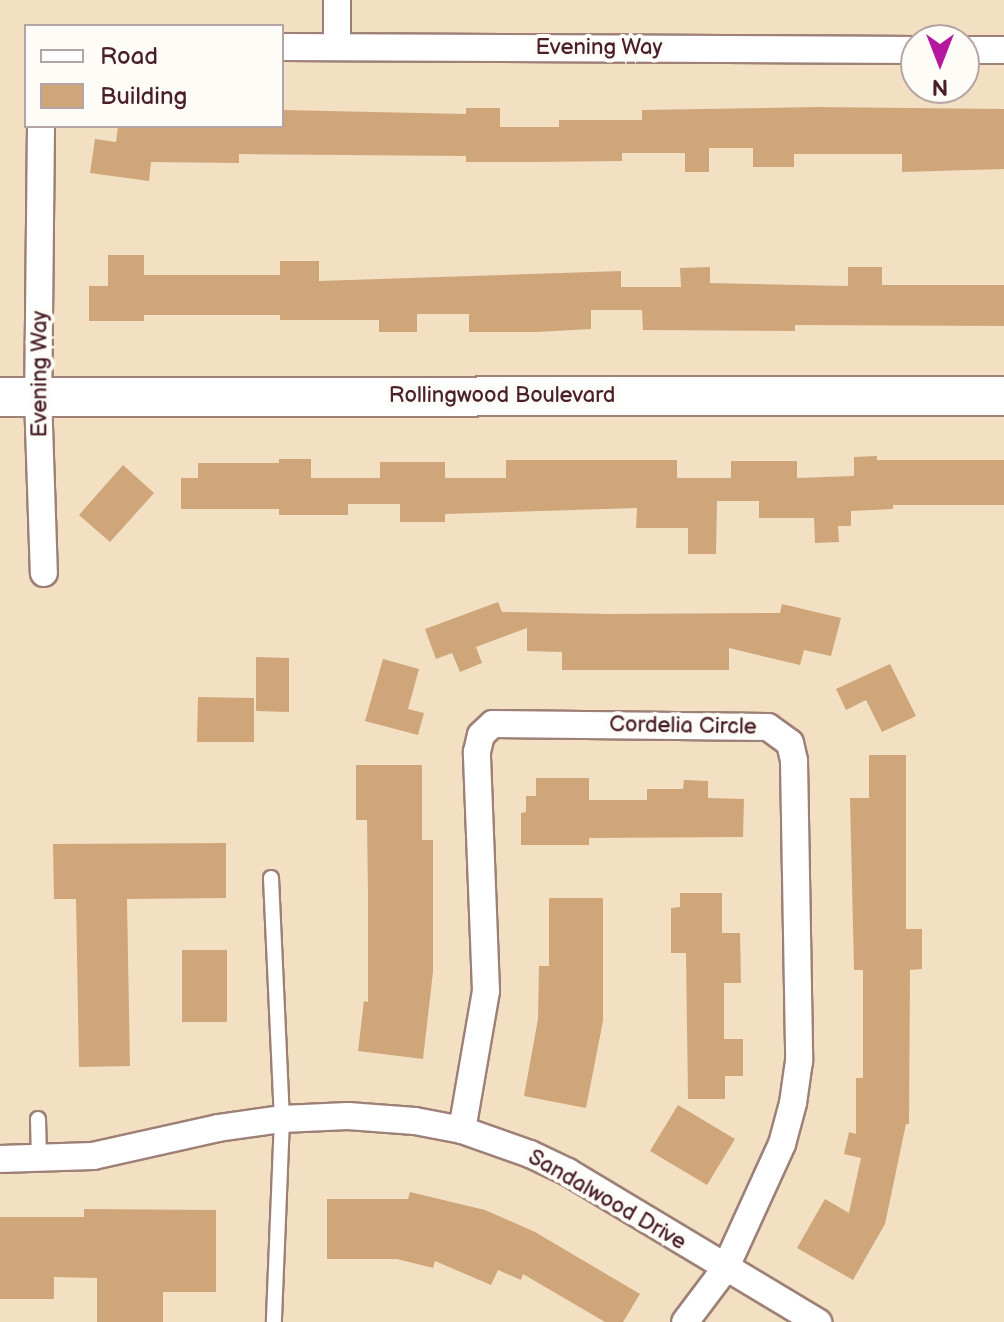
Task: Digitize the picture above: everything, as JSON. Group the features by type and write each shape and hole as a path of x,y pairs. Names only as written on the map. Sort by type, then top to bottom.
{"street":[{"path":"337,0 337,47"},
{"name":"Evening Way","path":"284,47 900,50"},
{"path":"980,50 1004,50"},
{"name":"Evening Way","path":"41,128 38,396 44,573"},
{"name":"Rollingwood Boulevard","path":"0,397 1004,396"},
{"name":"Cordelia Circle","path":"462,1130 486,991 477,752 481,735 493,724 768,727 790,743 794,761 799,1061 793,1103 782,1144 725,1269 685,1322"},
{"name":"Sandalwood Drive","path":"0,1159 93,1156 218,1128 282,1119 362,1117 415,1121 462,1130 530,1154 568,1172 725,1269 818,1322"}],"lane":[{"path":"271,878 282,1119 274,1322"},
{"path":"38,1119 39,1160"}],"building":[{"path":"817,107 1004,109 1004,169 902,172 902,154 794,154 794,167 753,167 753,148 709,148 709,172 685,172 685,153 622,153 622,161 535,162 466,162 466,156 239,154 239,163 151,162 149,181 90,173 95,139 116,142 118,128 284,128 284,110 466,114 466,108 500,108 500,127 559,127 559,120 642,120 642,110"},
{"path":"108,255 144,255 144,275 280,275 280,261 319,261 319,281 621,271 621,287 681,287 680,268 710,267 710,283 848,286 848,267 882,267 882,285 1004,285 1004,326 795,325 795,331 643,330 642,310 591,310 591,329 537,332 469,332 469,314 417,314 417,332 379,332 379,320 280,320 280,315 144,315 144,321 89,321 89,286 108,286"},
{"path":"877,456 877,460 1004,460 1004,505 893,505 893,509 851,511 851,526 838,526 839,542 815,543 814,518 759,518 759,501 717,501 716,554 688,554 688,528 636,528 637,508 445,514 445,522 400,522 400,504 348,504 348,515 279,515 279,509 181,509 181,478 198,478 198,463 279,463 279,459 311,459 311,478 380,478 380,462 445,462 445,478 506,478 506,460 677,460 677,478 731,478 731,461 797,461 797,478 854,476 854,457"},
{"path":"123,465 154,493 110,542 79,515"},
{"path":"498,602 502,612 609,614 780,613 782,604 841,618 831,656 804,650 800,665 729,648 729,670 562,670 562,652 527,651 527,628 476,647 482,663 460,672 452,653 436,659 425,629"},
{"path":"256,657 289,658 289,712 256,711"},
{"path":"383,659 419,669 408,709 424,713 418,735 365,721"},
{"path":"890,664 916,716 882,732 866,700 846,710 836,689"},
{"path":"198,697 254,698 254,742 197,742"},
{"path":"869,755 906,755 906,929 922,929 922,969 910,970 909,1124 906,1124 885,1224 853,1280 797,1248 825,1199 849,1213 861,1158 844,1154 849,1132 856,1134 856,1078 863,1078 863,970 854,970 850,798 869,798"},
{"path":"356,765 422,765 422,840 433,840 433,972 423,1059 358,1051 364,1001 368,1002 368,897 367,820 356,820"},
{"path":"536,778 589,778 589,800 647,800 647,789 683,789 684,780 708,781 708,798 744,799 743,837 589,838 589,845 521,845 521,813 526,812 526,796 536,796"},
{"path":"226,843 226,898 127,899 130,1066 79,1067 76,899 54,899 53,844"},
{"path":"680,893 722,893 722,933 740,933 741,983 724,983 724,1039 743,1039 743,1076 725,1076 725,1099 688,1099 686,953 671,953 671,908 680,907"},
{"path":"549,898 603,898 603,1021 586,1108 524,1096 538,1019 539,966 549,966"},
{"path":"182,950 227,950 227,1022 182,1022"},
{"path":"678,1105 735,1139 707,1185 650,1151"},
{"path":"410,1192 485,1210 535,1232 640,1294 623,1322 605,1322 523,1274 521,1280 498,1270 491,1285 435,1261 433,1268 397,1259 327,1259 327,1199 408,1199"},
{"path":"84,1209 216,1210 216,1292 163,1292 163,1322 97,1322 97,1278 54,1277 54,1299 0,1299 0,1217 84,1217"}]}
